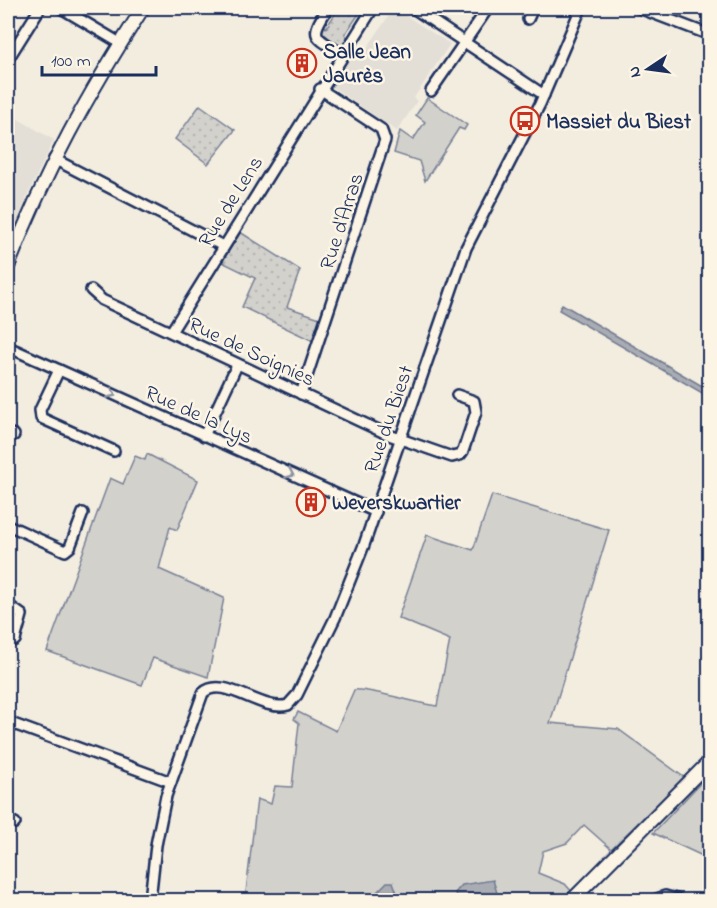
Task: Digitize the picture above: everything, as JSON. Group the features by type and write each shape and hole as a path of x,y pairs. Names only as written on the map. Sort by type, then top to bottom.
{"street":[{"path":"8,59 40,8"},
{"path":"61,8 120,43"},
{"path":"8,267 13,237 54,159 120,43 143,8"},
{"path":"328,8 315,26 315,32 320,39 342,54"},
{"name":"Rue de Lens","path":"171,332 320,89 373,8"},
{"path":"413,8 544,95"},
{"path":"431,91 488,8"},
{"path":"528,19 533,8"},
{"name":"Rue du Biest","path":"171,782 201,696 207,689 221,688 279,706 288,705 295,698 338,611 376,512 466,248 544,95 581,8"},
{"path":"639,8 710,35"},
{"name":"Rue d'Arras","path":"301,394 385,140 381,129 320,89"},
{"path":"54,159 223,246"},
{"name":"Rue de Soignies","path":"91,290 102,300 237,365 400,440 449,456 462,454 477,409 474,401 457,395"},
{"name":"Rue de la Lys","path":"8,347 376,512"},
{"path":"204,436 237,365"},
{"path":"58,370 40,410 41,418 114,451"},
{"path":"8,525 65,551 70,547 83,513"},
{"path":"8,605 20,611 22,615 15,640"},
{"path":"8,722 171,782 158,830 150,899 129,900"},
{"path":"572,900 710,761"},
{"path":"654,900 665,896 679,900"}],"shaded area":[{"path":"339,8 363,8 345,34 348,39 341,47 319,34 322,22 326,28"},
{"path":"394,8 450,44 414,98 417,101 397,131 331,86 357,45 365,51"},
{"path":"427,98 467,125 464,130 459,128 425,181 419,161 394,153 400,131 413,140 425,122 416,115"},
{"path":"200,105 235,130 208,164 175,139"},
{"path":"8,113 54,140 29,192 8,247"},
{"path":"240,232 300,270 287,307 320,318 313,341 242,307 255,278 222,262"},
{"path":"562,304 709,390 709,397 559,310"},
{"path":"147,454 198,480 177,530 170,527 159,569 224,598 208,677 153,658 142,685 47,651 110,478 123,484 135,456 145,460"},
{"path":"492,495 609,530 550,723 618,729 685,778 611,849 584,825 567,843 543,851 538,873 565,884 573,893 565,900 245,900 257,799 271,804 275,786 292,787 299,723 294,719 298,712 336,731 354,690 437,706 450,640 398,618 427,535 473,550"},
{"path":"709,774 709,859 653,833"},
{"path":"493,880 498,896 487,900 458,900 455,893 462,885"},
{"path":"387,882 393,882 397,893 395,900 378,900 377,892"}],"place":[{"name":"Salle Jean Jaurès","path":"302,63"},
{"name":"Massiet du Biest","path":"525,121"},
{"name":"Weverskwartier","path":"311,502"}]}
